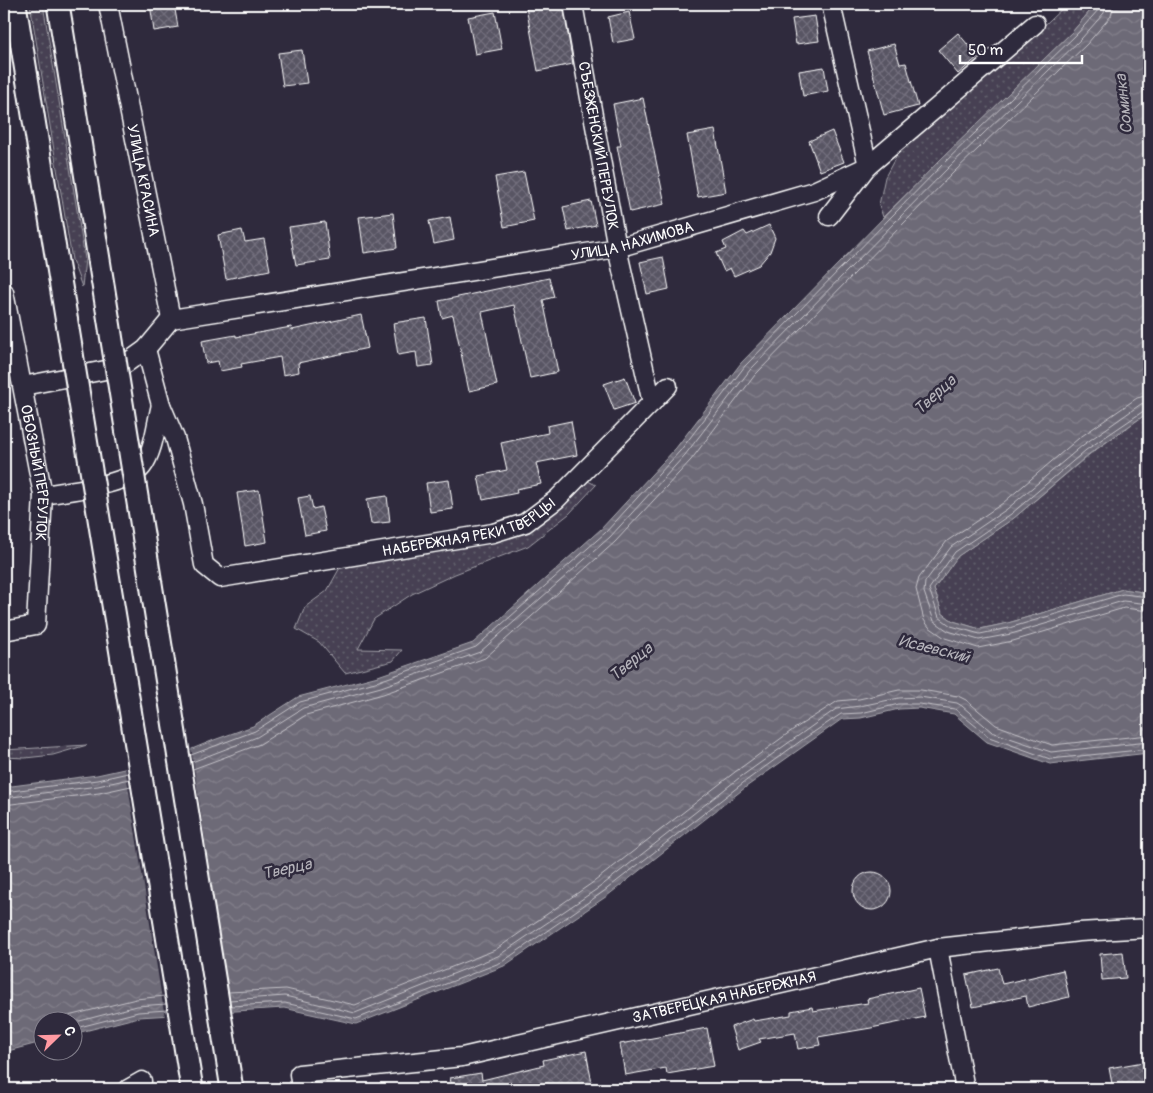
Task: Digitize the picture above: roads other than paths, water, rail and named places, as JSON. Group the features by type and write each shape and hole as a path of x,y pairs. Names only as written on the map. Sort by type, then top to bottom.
{"main road":[{"path":"15,4 192,1089"},
{"path":"58,4 232,1089"}],"street":[{"name":"УЛИЦА КРАСИНА","path":"108,4 171,319"},
{"name":"СЪЕЗЖЕНСКИЙ ПЕРЕУЛОК","path":"573,4 617,248 652,403"},
{"path":"829,216 868,166 831,4"},
{"name":"УЛИЦА НАХИМОВА","path":"171,319 617,248 814,191 868,166 1035,24"},
{"name":"ОБОЗНЫЙ ПЕРЕУЛОК","path":"4,292 11,362 23,386 43,495 36,625 4,631"},
{"path":"23,386 121,367 146,349 171,319"},
{"path":"43,495 122,480 142,468 153,444 161,405 146,349"},
{"name":"НАБЕРЕЖНАЯ РЕКИ ТВЕРЦЫ","path":"161,405 175,438 193,504 204,565 220,578 493,532 525,523 557,500 668,386"},
{"name":"ЗАТВЕРЕЦКАЯ НАБЕРЕЖНАЯ","path":"300,1082 462,1057 938,948 1078,932 1149,928"},
{"path":"938,948 965,1089"}],"water":[{"path":"1096,4 1149,4 1149,412 1089,454 1014,518 958,556 934,589 942,613 953,621 980,629 1008,623 1123,589 1149,593 1149,753 1050,764 987,742 954,714 919,708 899,709 861,718 842,719 746,787 607,896 504,966 356,1024 284,1008 139,1017 82,1032 82,1010 32,1010 32,1045 4,1052 4,787 97,775 165,760 253,726 298,697 378,676 473,643 601,529 676,448 741,363 940,160 1073,31"}],"water label":[{"name":"Соминка","path":"1124,104"},
{"name":"Тверца","path":"935,395"},
{"name":"Исаевский","path":"934,649"},
{"name":"Тверца","path":"631,662"},
{"name":"Тверца","path":"287,869"}]}
